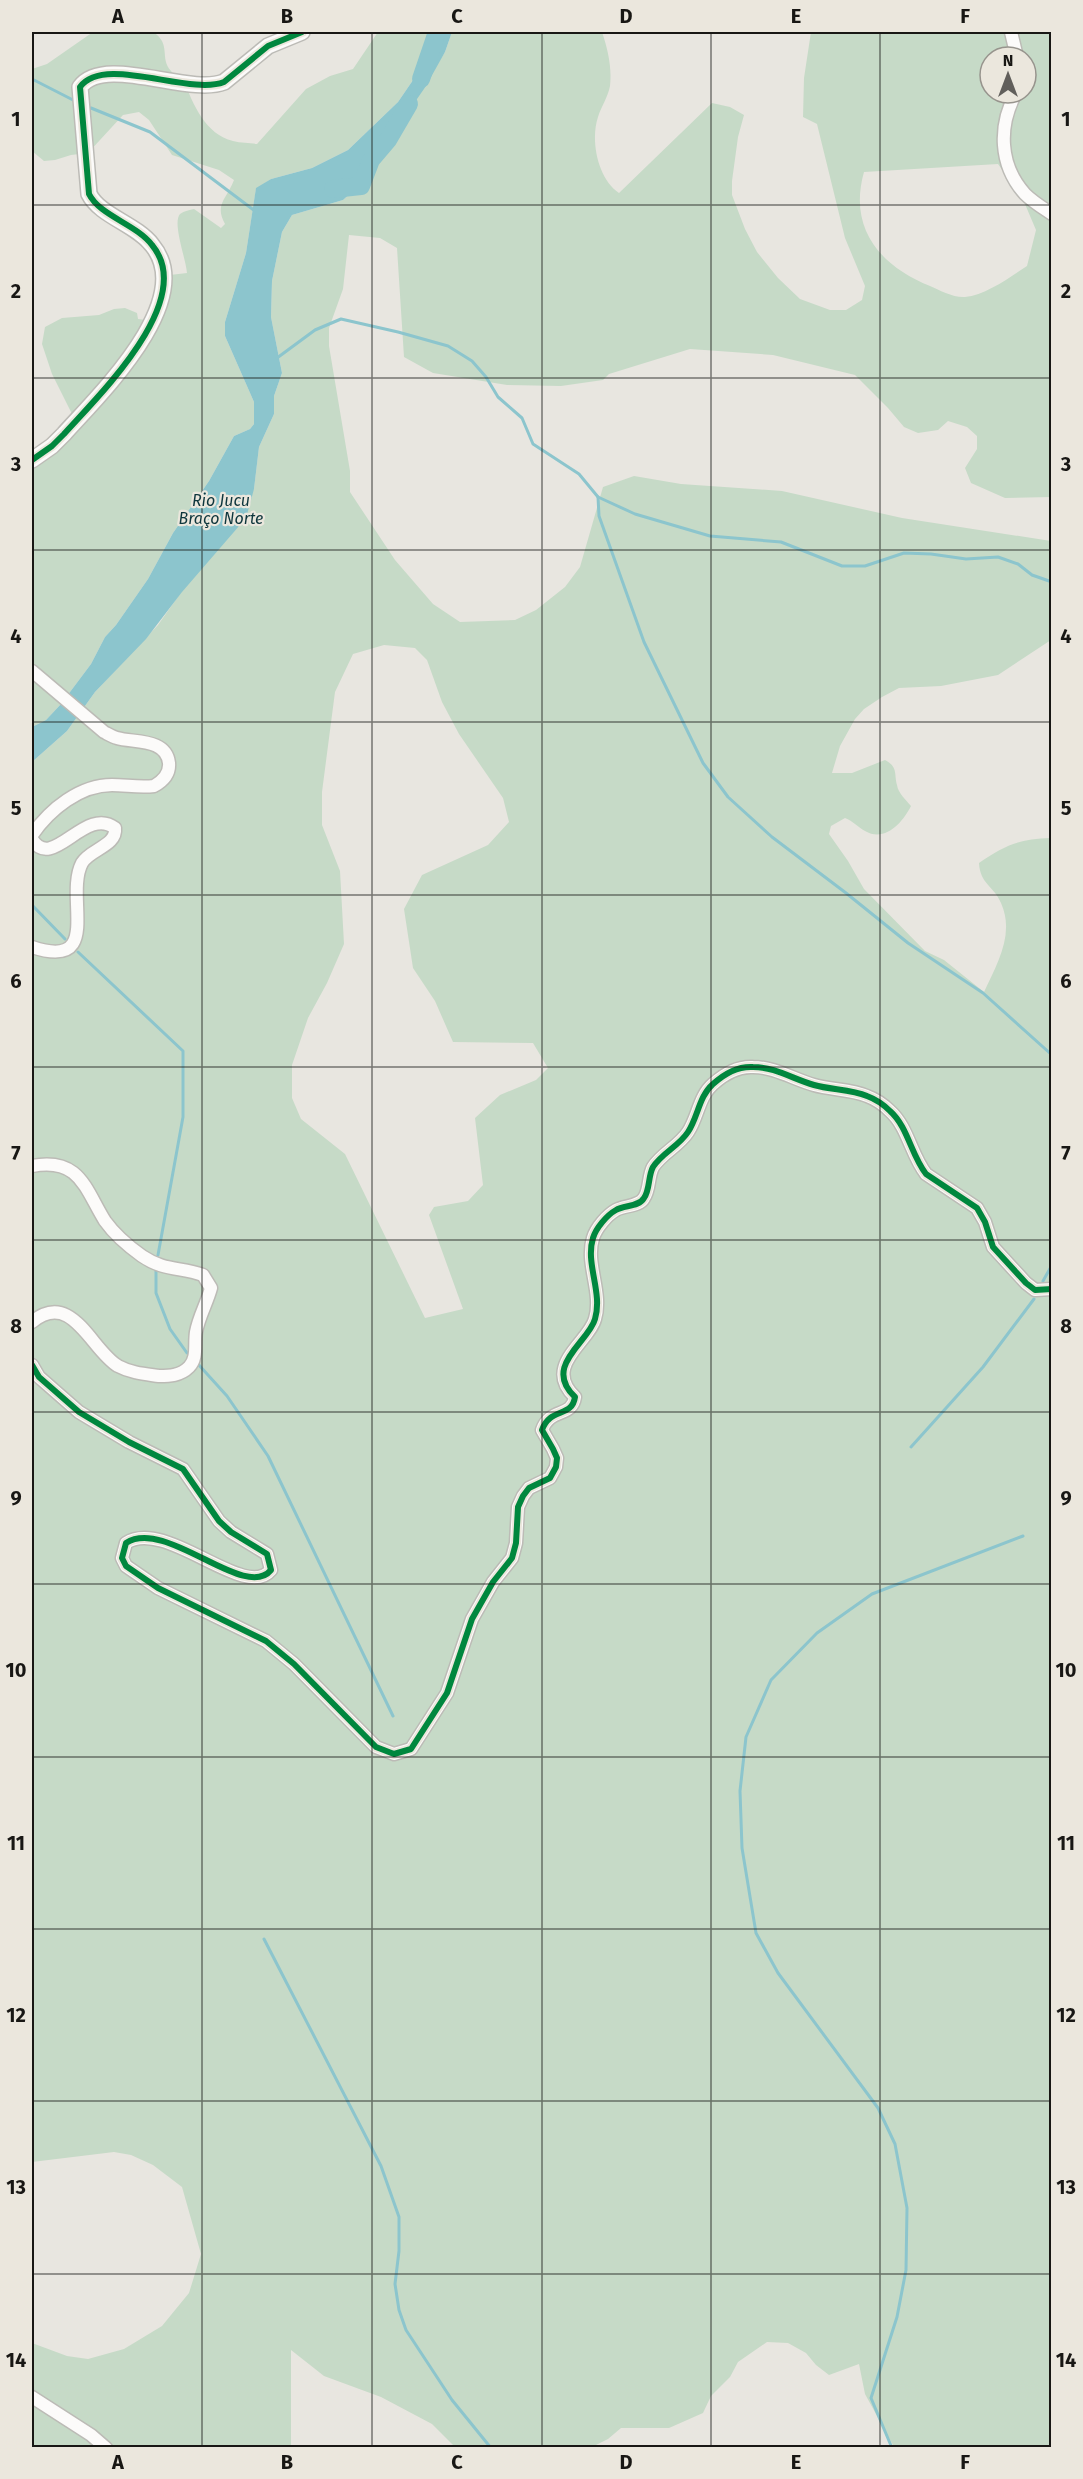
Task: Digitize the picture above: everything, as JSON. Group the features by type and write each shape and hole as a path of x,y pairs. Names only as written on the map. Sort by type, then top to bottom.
{"street":[{"path":"32,460 64,434 133,354 150,327 164,277 159,255 145,237 96,205 89,194 81,87 88,78 112,74 158,78 198,86 216,85 224,82 268,46 302,32"},
{"path":"1010,105 1003,125 1005,154 1013,175 1026,194 1052,214"},
{"path":"32,671 57,690 89,720 116,738 156,745 168,758 169,765 168,774 154,786 92,786 47,815 32,837 40,847 56,848 91,824 109,824 115,828 116,833 113,839 89,854 81,864 78,877 78,927 72,945 66,951 57,953 32,947"},
{"path":"32,1365 39,1377 79,1412 129,1442 183,1469 213,1512 231,1532 267,1554 271,1570 266,1576 260,1578 247,1576 162,1539 151,1537 134,1538 126,1544 122,1558 126,1566 158,1588 266,1641 294,1664 376,1747 394,1754 411,1749 447,1693 472,1619 493,1582 512,1558 516,1543 519,1507 523,1496 530,1488 550,1478 556,1467 553,1449 542,1430 545,1421 552,1415 569,1411 574,1405 575,1397 568,1391 565,1368 574,1347 595,1321 597,1304 592,1240 596,1231 616,1209 641,1201 645,1197 653,1168 664,1154 687,1135 701,1101 710,1086 720,1078 742,1067 767,1068 815,1085 868,1096 898,1120 926,1174 977,1208 985,1222 993,1247 1026,1283 1035,1290 1052,1296"},
{"path":"32,1166 46,1164 64,1168 79,1178 89,1189 105,1220 118,1236 143,1257 162,1267 203,1275 211,1288 195,1334 195,1353 190,1366 171,1377 144,1374 119,1366 96,1346 84,1328 73,1318 61,1313 41,1315 32,1322"},
{"path":"1035,1290 1052,1289"},
{"path":"32,2397 91,2435 106,2448"}],"green space":[{"path":"93,32 153,32 162,41 168,66 174,74 184,80 196,108 208,125 223,138 257,144 306,89 330,76 353,69 378,32 439,32 435,48 398,102 348,150 312,168 271,179 256,189 246,253 225,322 225,336 254,402 254,424 250,429 234,436 209,481 173,533 148,579 105,637 91,664 61,704 46,720 32,727 32,462 74,418 52,374 42,344 45,327 62,318 99,315 114,309 125,308 137,313 138,319 156,321 170,275 187,273 178,233 180,214 194,209 221,228 225,224 221,206 234,180 219,170 172,155 149,120 139,112 123,115 88,153 44,161 32,151 32,69 47,64"},
{"path":"452,32 602,32 609,59 610,79 609,90 599,113 595,137 601,169 612,187 619,193 712,103 730,107 744,115 738,137 732,195 757,252 778,278 800,299 830,310 846,310 862,300 865,286 845,238 817,124 803,117 804,78 811,32 1051,32 1051,497 1005,498 971,483 965,468 977,449 977,436 967,427 948,421 938,430 918,433 904,427 855,375 773,355 690,349 609,374 603,380 561,386 507,385 433,373 404,357 397,248 380,238 349,235 343,289 329,328 329,346 350,471 350,492 395,560 433,604 460,622 515,620 536,610 565,587 580,567 603,487 634,476 681,484 782,491 902,518 1051,541 1051,640 998,675 941,686 899,688 864,709 855,719 840,746 832,773 852,773 885,760 894,768 899,791 911,806 898,824 886,833 872,834 845,818 831,826 829,834 864,889 925,951 944,960 984,992 1003,949 1006,926 1001,903 982,876 979,863 1013,844 1051,838 1051,2447 894,2447 865,2394 859,2364 829,2375 806,2353 788,2343 767,2342 738,2362 730,2377 711,2396 703,2413 669,2428 621,2428 608,2439 592,2447 455,2447 432,2424 381,2397 324,2376 291,2350 291,2447 32,2447 32,2343 67,2356 88,2359 124,2349 162,2326 189,2293 201,2254 182,2187 153,2165 131,2155 114,2152 32,2162 32,762 67,731 95,692 158,625 254,489 259,447 274,414 274,396 282,373 271,317 272,281 282,232 292,215 343,200 354,190 384,148 445,52","holes":["998,164 1022,197 1036,230 1027,266 1005,280 973,296 956,296 912,278 896,268 872,242 861,211 860,192 864,172","384,645 415,648 427,660 442,702 459,734 503,798 509,822 488,845 422,875 404,909 413,968 435,1001 453,1042 533,1043 548,1068 536,1080 500,1095 475,1118 483,1185 468,1201 434,1207 429,1215 463,1309 425,1318 345,1154 301,1119 292,1098 292,1065 308,1018 344,944 340,871 322,825 322,792 335,692 353,654"]}],"water":[{"name":"Rio Jucu Braço Norte","path":"439,32 452,32 445,52 426,86 354,190 343,200 292,215 282,232 272,281 271,317 282,373 274,396 274,414 259,447 254,489 246,518 182,592 146,639 95,692 67,731 32,762 32,727 46,720 61,704 91,664 105,637 148,579 173,533 209,481 234,436 250,429 254,424 254,402 225,336 225,322 246,253 256,188 271,179 312,168 348,150 398,102 435,48"}],"waterway":[{"name":"Rio Jucu Braço Norte","path":"421,79 437,32"},
{"path":"32,79 75,101"},
{"name":"Rio Jucu Braço Norte","path":"333,189 361,186 371,160 388,140 409,104"},
{"path":"91,108 150,132 255,211"},
{"path":"277,358 315,330 341,319 448,346 472,361 486,377 498,397 522,418 533,444 579,474 598,497 635,514 710,536 781,542 842,566 865,566 904,553 966,559 998,557 1018,564 1032,575 1052,582"},
{"path":"598,497 599,516 644,642 703,763 728,797 772,837 908,943 983,993 1052,1055"},
{"path":"32,905 65,939"},
{"path":"78,952 183,1051 183,1117 158,1255"},
{"path":"1043,1281 1052,1265"},
{"path":"156,1269 156,1293 170,1329 187,1353"},
{"path":"911,1447 983,1367 1034,1299"},
{"path":"198,1364 227,1396 268,1456 393,1716"},
{"path":"892,2448 871,2398 897,2317 906,2270 907,2208 895,2144 878,2108 778,1973 756,1933 742,1848 740,1791 746,1737 771,1680 817,1633 872,1594 1023,1536"},
{"path":"264,1939 381,2166 399,2217 399,2251 395,2284 399,2310 406,2330 452,2400 491,2448"}],"cycle path":[{"path":"32,460 64,434 119,372 138,346 153,319 162,292 163,267 152,245 137,231 101,208 89,194 80,87 92,78 108,74 190,84 209,85 224,82 268,46 302,32"},
{"path":"32,1365 39,1377 79,1412 129,1442 183,1469 219,1521 231,1532 267,1554 271,1570 259,1577 243,1576 162,1541 143,1538 126,1543 122,1558 126,1566 158,1588 266,1641 294,1664 376,1747 394,1754 411,1749 447,1693 472,1619 493,1582 512,1558 516,1543 518,1507 523,1496 529,1488 550,1478 556,1467 557,1458 542,1430 550,1418 570,1408 575,1397 566,1386 563,1375 570,1355 591,1328 595,1319 597,1299 591,1258 594,1234 613,1212 642,1201 646,1195 653,1167 684,1137 708,1089 722,1077 742,1068 761,1068 814,1085 861,1094 879,1102 901,1125 926,1174 977,1208 985,1222 993,1247 1026,1283 1035,1290 1052,1289"}]}
